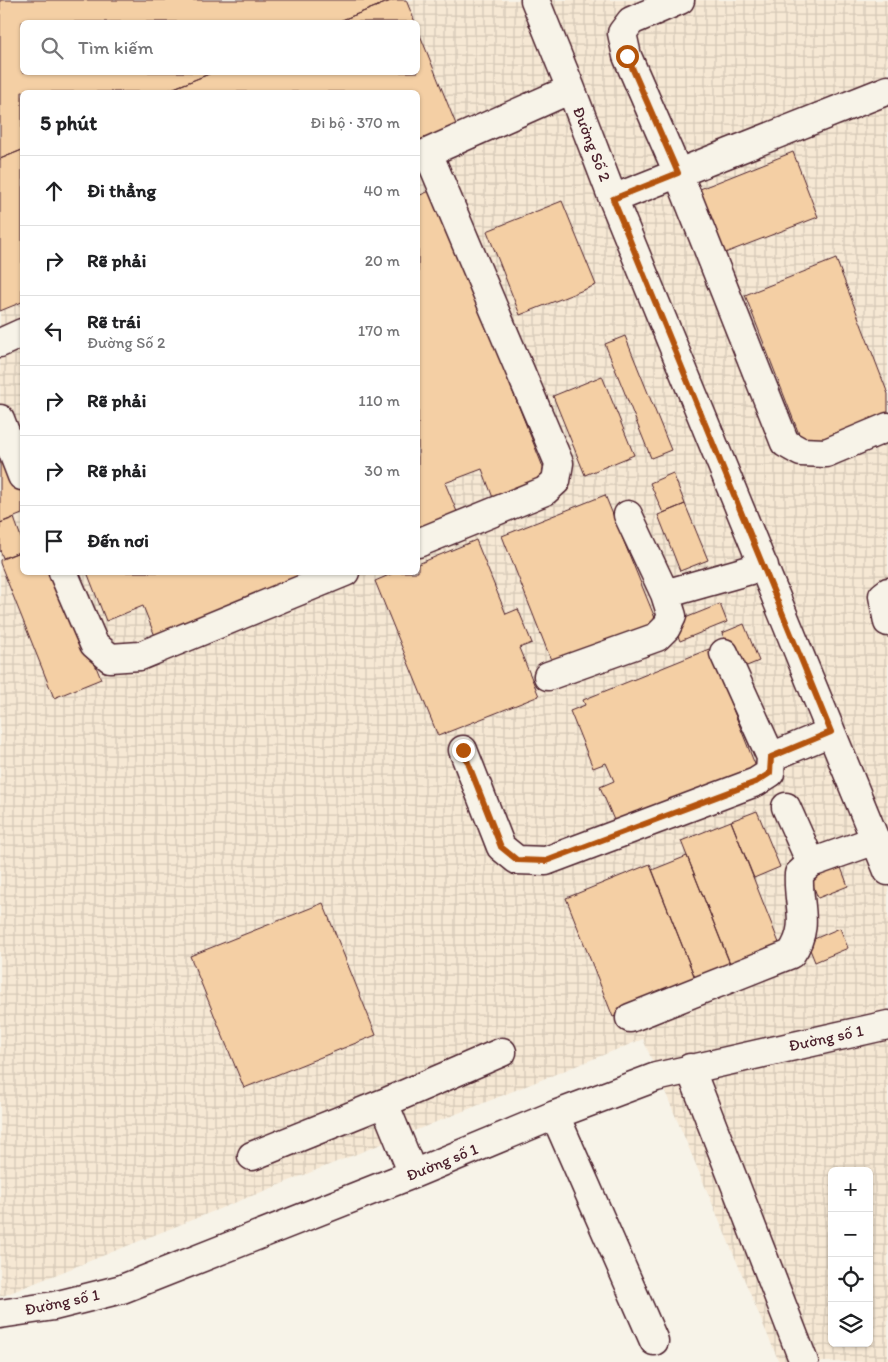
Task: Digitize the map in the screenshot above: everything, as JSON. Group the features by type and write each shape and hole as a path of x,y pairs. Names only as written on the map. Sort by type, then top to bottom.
{"street":[{"name":"Đường Số 2","path":"535,0 613,199 888,871"},
{"path":"680,0 631,20 622,33 627,56 678,173 785,443 801,452 826,453 888,427"},
{"path":"420,542 545,491 556,481 559,463 423,155 571,89"},
{"path":"613,199 888,90"},
{"path":"0,343 20,334"},
{"path":"0,419 20,471"},
{"path":"548,676 657,637 666,628 672,616 665,594 628,515"},
{"path":"665,594 764,566"},
{"path":"64,575 94,644 110,658 140,656 338,575"},
{"path":"888,592 883,596 888,622"},
{"path":"463,750 501,847 517,860 546,861 756,782 770,773 771,757 724,653"},
{"path":"771,757 831,732"},
{"path":"786,807 811,863"},
{"path":"630,1018 791,954 799,943 803,922 798,889 799,874 811,863 876,840"},
{"name":"Đường số 1","path":"0,1314 54,1306 122,1289 413,1174 555,1115 656,1077 888,1025"},
{"path":"252,1156 384,1103 502,1052"},
{"path":"690,1068 804,1362"},
{"path":"384,1103 413,1174"},
{"path":"555,1115 654,1342"}],"shaded area":[{"path":"0,0 888,0 888,1362 779,1362 643,1039 0,1297"}],"building":[{"path":"0,0 393,0 342,20 20,20 20,75 206,75 169,90 20,90 20,151 0,159"},
{"path":"393,0 406,0 414,20 342,20"},
{"path":"420,35 457,127 420,141 420,90 169,90 206,75 420,75"},
{"path":"20,151 20,303 0,311 0,159"},
{"path":"793,152 818,217 725,253 700,189"},
{"path":"432,190 549,482 495,503 482,469 445,483 460,519 420,535 420,195"},
{"path":"562,201 596,285 520,315 487,231"},
{"path":"836,259 888,394 888,414 804,447 745,295"},
{"path":"625,336 671,450 651,458 605,344"},
{"path":"602,376 634,455 585,475 553,396"},
{"path":"0,438 20,488 20,515 0,523"},
{"path":"673,473 685,504 663,513 650,483"},
{"path":"605,495 657,623 553,665 502,536"},
{"path":"685,504 708,560 680,571 658,515"},
{"path":"14,518 20,534 20,552 3,558 0,550 0,523"},
{"path":"476,540 506,614 518,609 532,643 519,648 539,696 438,736 375,581 389,575 420,575 420,563"},
{"path":"20,552 20,575 59,575 101,679 54,698 0,560"},
{"path":"88,575 319,575 157,641 143,606 106,621"},
{"path":"720,604 727,622 680,641 673,623"},
{"path":"744,624 759,661 737,670 722,633"},
{"path":"709,649 758,772 616,825 600,787 614,781 606,763 593,768 570,711 585,705 583,700"},
{"path":"757,811 780,867 754,878 731,821"},
{"path":"731,821 781,948 732,968 681,841"},
{"path":"687,856 732,969 697,983 652,870"},
{"path":"650,864 697,983 613,1017 566,898"},
{"path":"840,865 848,886 818,898 807,870"},
{"path":"323,903 376,1035 244,1088 190,956"},
{"path":"840,928 848,948 815,962 807,942"}],"route":[{"path":"463,750 501,847 517,860 546,861 756,782 770,773 771,757 831,732 613,199 678,173 627,56"}]}
